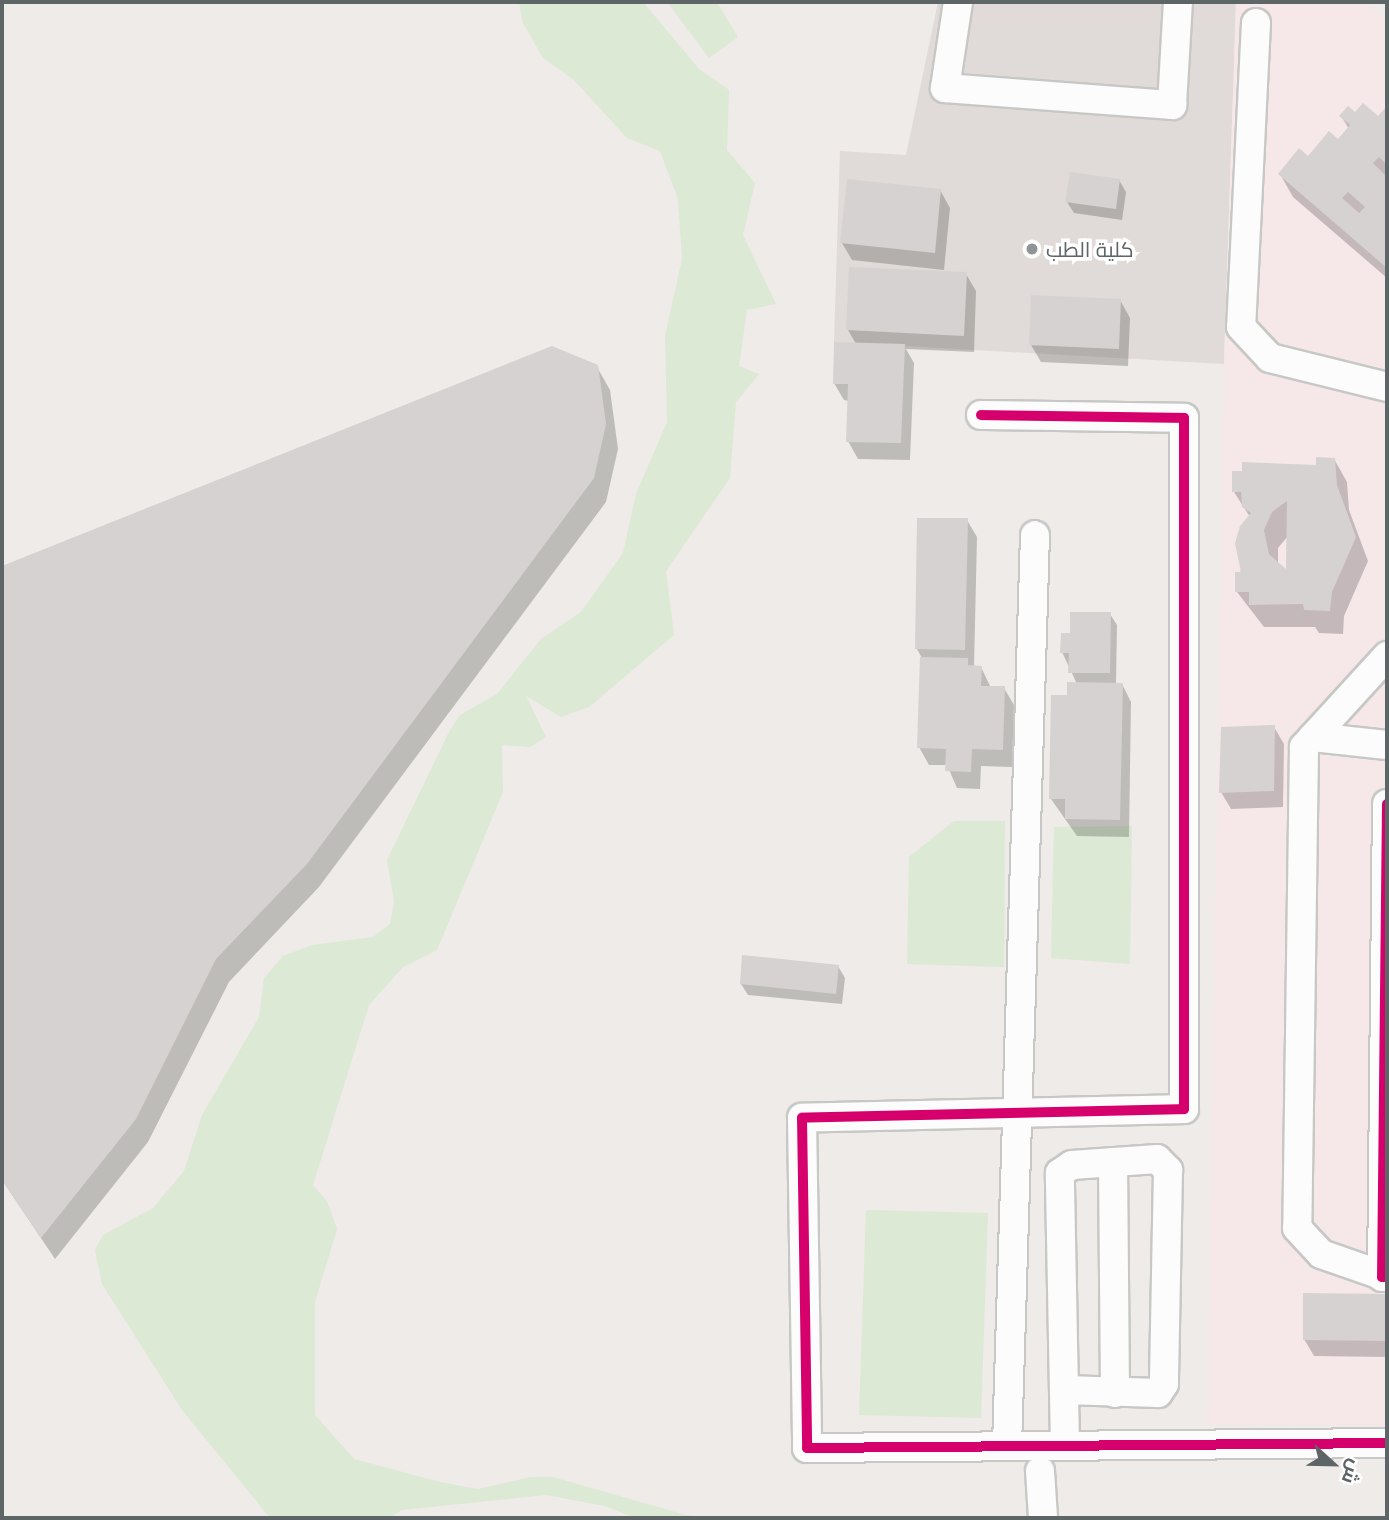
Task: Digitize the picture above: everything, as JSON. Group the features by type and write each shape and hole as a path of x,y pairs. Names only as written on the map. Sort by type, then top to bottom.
{"street":[{"path":"958,2 945,88 1172,105 1178,2"},
{"path":"1256,23 1241,327 1270,358 1387,387"},
{"path":"981,415 1184,418 1184,1110 1018,1111 802,1118 807,1448 1387,1443"},
{"path":"1007,1446 1035,535"},
{"path":"1387,656 1304,747 1297,1228 1321,1254 1385,1277 1387,804"},
{"path":"1313,737 1387,745"},
{"path":"1065,1390 1115,1394 1158,1393 1164,1384 1168,1170 1157,1159 1072,1165 1060,1173 1065,1445"},
{"path":"1113,1162 1115,1394"},
{"path":"1040,1471 1043,1518"}],"shaded area":[{"name":"كلية الطب","path":"938,2 1236,2 1224,364 834,342 840,151 906,155"},
{"path":"1236,2 1366,2 1387,21 1387,1426 1207,1424 1224,364"}],"green space":[{"path":"519,2 643,2 699,69 729,90 727,150 755,183 743,235 776,304 747,310 739,366 759,374 736,402 730,478 666,571 674,635 589,707 561,717 526,696 546,737 530,747 502,745 503,792 437,950 403,967 369,1005 313,1185 327,1201 337,1229 315,1302 315,1415 354,1459 440,1482 478,1489 531,1477 553,1477 686,1515 713,1518 635,1518 605,1506 546,1495 402,1510 389,1518 270,1518 182,1410 102,1284 95,1250 103,1235 153,1208 184,1171 202,1115 259,1017 264,978 283,956 312,945 373,937 390,924 394,902 387,860 449,732 460,715 497,694 541,639 581,612 623,553 636,494 667,422 665,336 682,259 678,199 660,151 627,138 574,80 543,58 523,23"},
{"path":"667,2 717,2 738,37 709,58"},
{"path":"954,821 1005,821 1004,967 907,964 909,857"},
{"path":"1132,826 1130,964 1051,958 1054,827"},
{"path":"866,1210 988,1213 981,1418 859,1415"}],"building":[{"path":"1363,103 1378,116 1387,106 1387,165 1379,157 1373,163 1387,177 1387,268 1278,174 1299,148 1308,156 1329,131 1338,139 1350,125 1339,116 1348,106 1355,112","holes":["1348,192 1365,207 1359,213 1342,198"]},
{"path":"1070,172 1120,179 1116,209 1065,202"},
{"path":"847,179 941,189 935,253 840,243"},
{"path":"849,267 967,272 964,336 846,330"},
{"path":"1031,295 1121,299 1119,349 1029,345"},
{"path":"834,342 905,344 901,443 846,442 848,384 833,384"},
{"path":"552,346 598,365 606,424 594,478 307,864 216,959 136,1119 41,1238 2,1180 2,566"},
{"path":"1316,457 1335,458 1337,485 1356,537 1332,592 1330,611 1304,610 1303,604 1249,605 1249,592 1235,592 1235,572 1241,572 1235,543 1240,526 1251,513 1242,507 1241,492 1232,492 1232,471 1242,471 1242,462 1316,465","holes":["1287,501 1286,569 1269,554 1264,530 1272,512"]},
{"path":"917,518 968,518 965,650 915,649"},
{"path":"1070,612 1111,612 1110,673 1068,673 1069,653 1060,653 1061,633 1070,633"},
{"path":"920,657 968,658 968,665 982,666 981,686 1005,686 1003,750 972,749 971,772 945,771 946,749 917,748"},
{"path":"1067,682 1123,683 1120,820 1065,819 1065,799 1049,799 1051,695 1067,695"},
{"path":"1275,725 1274,791 1219,793 1221,727"},
{"path":"742,955 839,965 836,994 740,984"},
{"path":"1303,1293 1387,1294 1387,1341 1303,1340"}],"cycle path":[{"path":"981,415 1184,418 1184,1109 802,1118 807,1448 1387,1443"},
{"path":"1387,804 1382,1277 1387,1277"}],"place":[{"name":"كلية الطب","path":"1032,249"}]}
